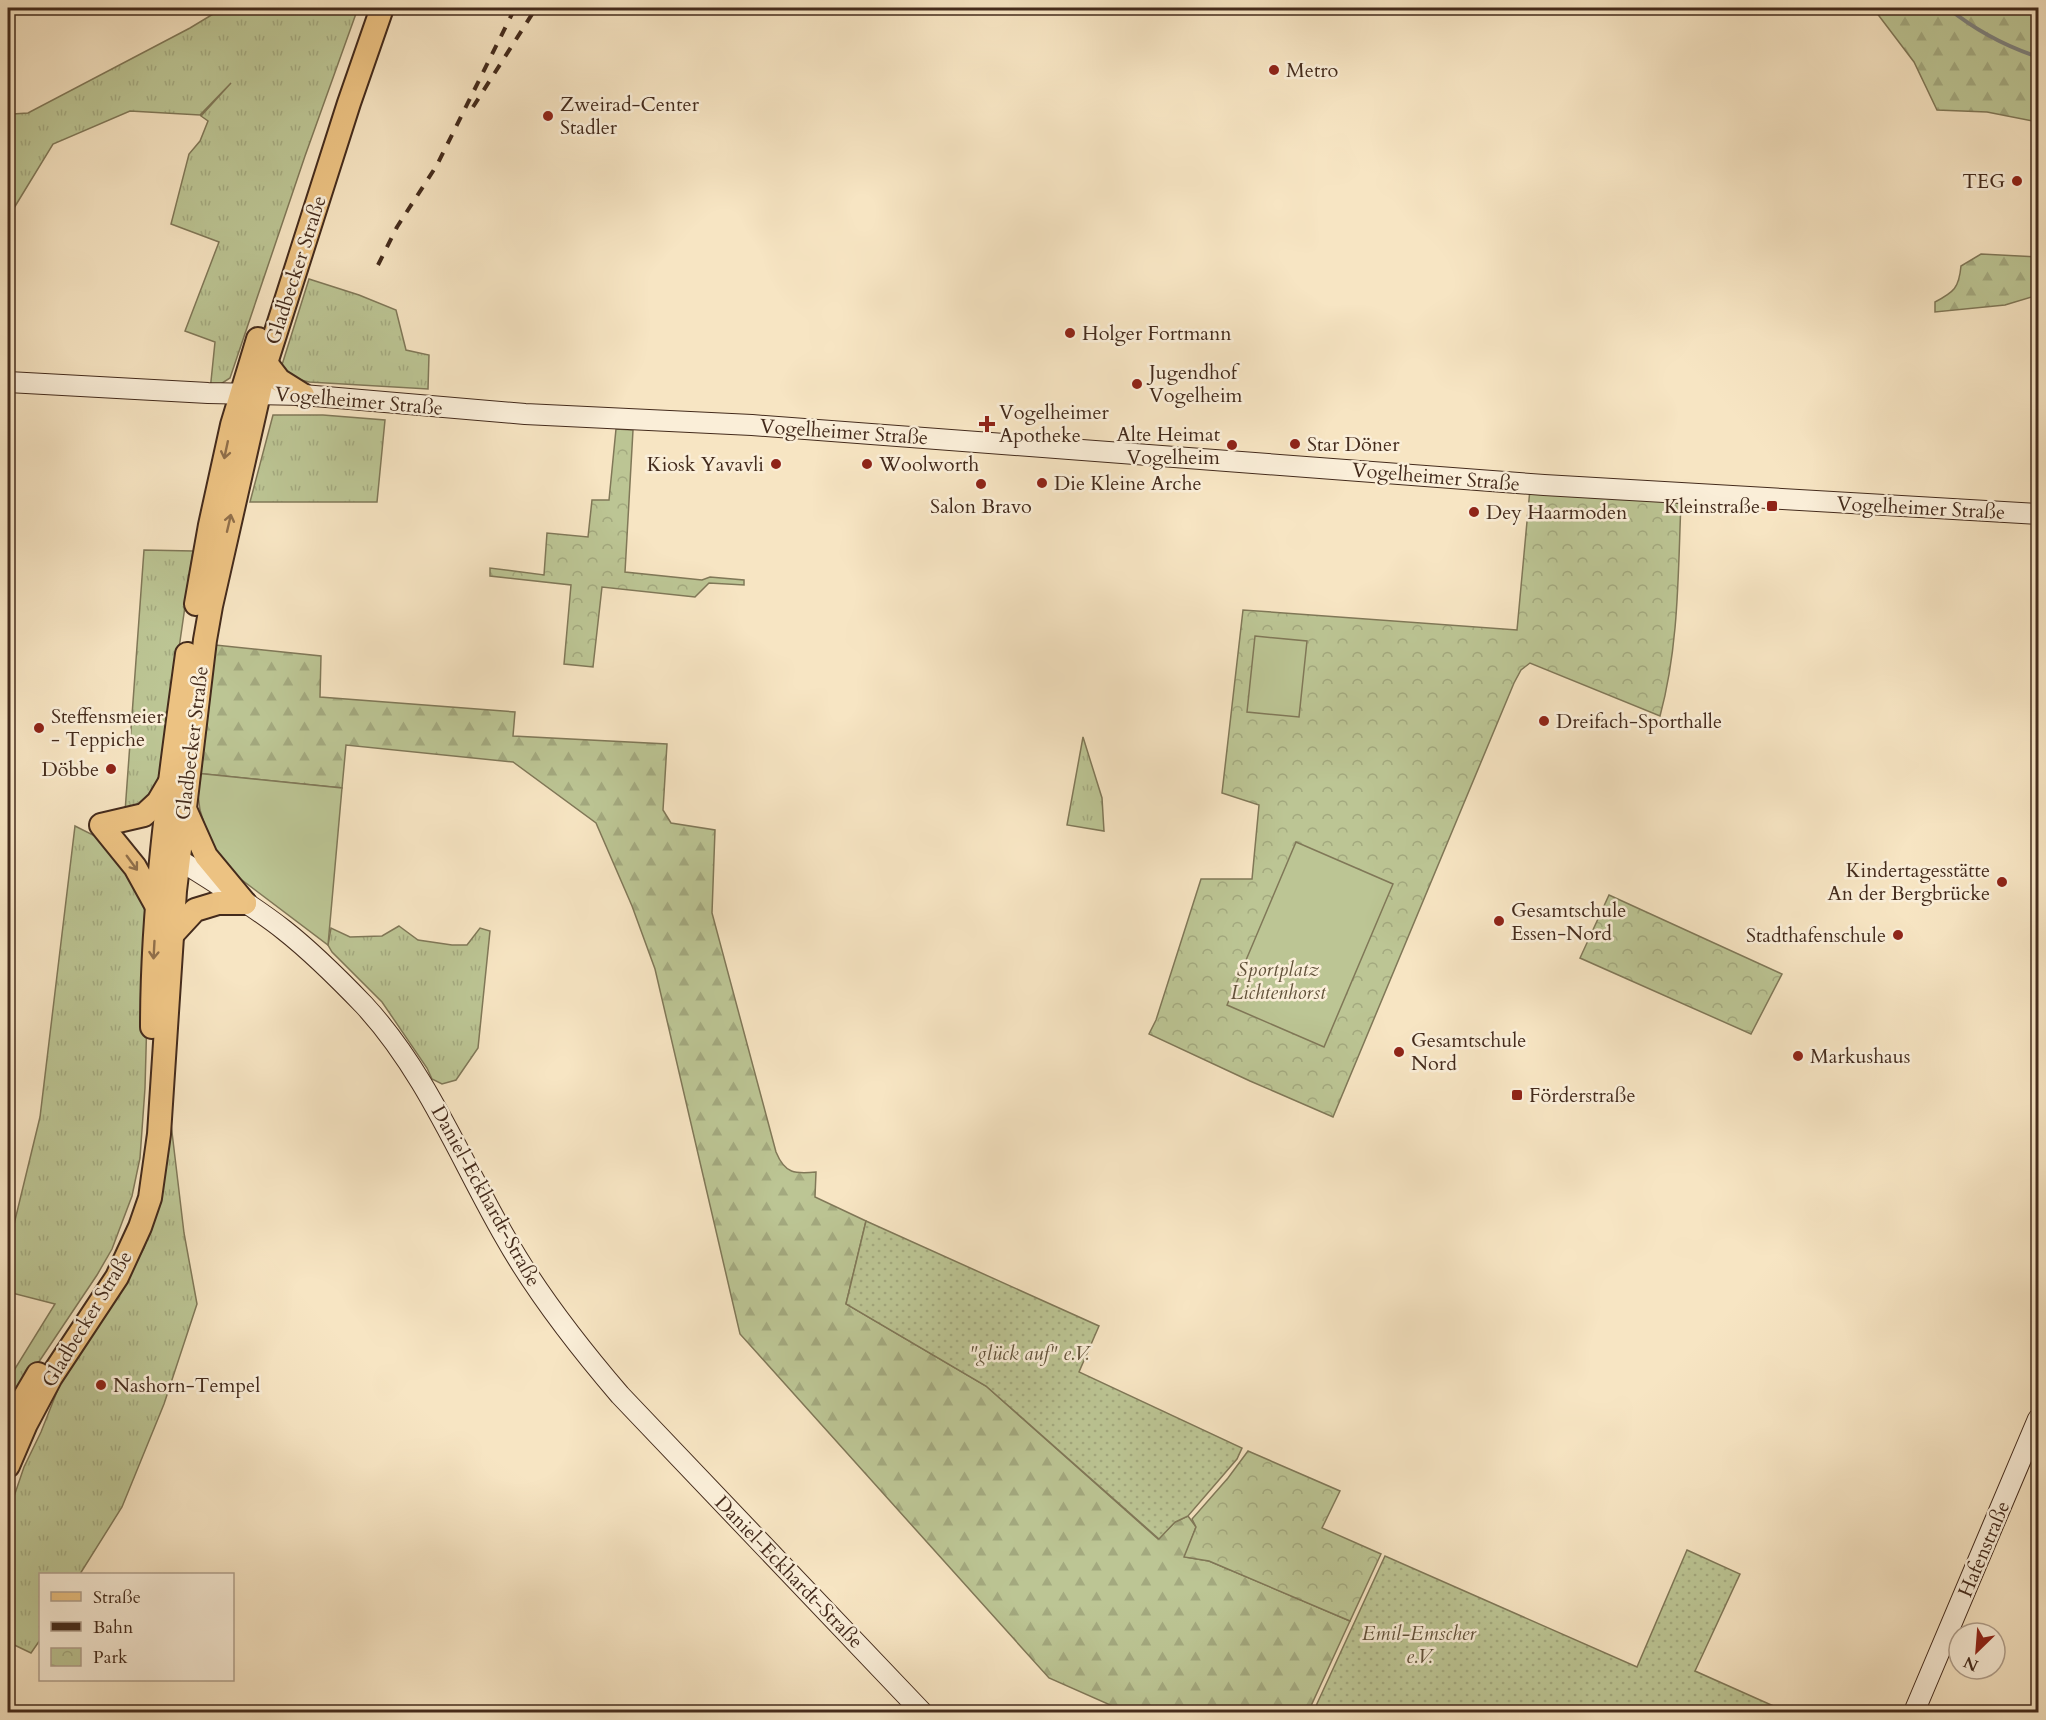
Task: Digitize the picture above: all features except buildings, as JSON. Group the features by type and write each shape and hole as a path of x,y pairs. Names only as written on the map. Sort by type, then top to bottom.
{"main road":[{"name":"Gladbecker Straße","path":"8,1425 22,1398 96,1290 128,1228 136,1204 144,1170 152,1089 152,986 156,905 189,644 204,559 250,394 370,8"},
{"name":"Gladbecker Straße","path":"8,1466 26,1424 51,1377 117,1277 140,1227 150,1198 159,1134 171,936 184,807 208,617 250,394 267,363 382,8"},
{"path":"267,363 279,380 303,395"},
{"name":"Vogelheimer Straße","path":"8,382 303,395 525,414 752,425 1544,485 2038,514"},
{"path":"156,905 135,867 101,825 144,815 158,802 170,781"},
{"path":"184,807 206,856 245,903"},
{"name":"Daniel-Eckhardt-Straße","path":"178,859 245,903 305,948 365,1006 395,1044 433,1101 484,1201 559,1321 620,1395 922,1713"},
{"path":"171,936 195,910 218,903 245,903"},
{"name":"Hafenstraße","path":"1914,1713 2038,1419"}],"green space":[{"path":"223,8 358,8 230,378 210,391 215,342 185,331 219,242 171,224 189,154 200,141 208,121 201,116 231,83 200,115 130,111 53,144 14,208 13,114 28,113 190,28"},
{"path":"1873,8 2038,8 2038,122 1987,112 1937,110 1914,62"},
{"path":"1981,254 2038,257 2038,295 2005,305 1935,312 1935,302 1951,292 1957,284 1961,266"},
{"path":"309,279 396,310 406,350 429,355 428,389 309,382 293,378 281,368"},
{"path":"273,415 323,415 385,420 377,502 250,502"},
{"path":"616,429 633,430 625,572 702,580 710,577 744,580 744,585 709,583 695,597 602,587 593,667 564,664 571,585 490,576 490,568 544,575 547,533 588,537 592,500 609,500"},
{"name":"Sportplatz Lichtenhorst","path":"1530,489 1681,501 1674,636 1660,716 1530,663 1521,670 1333,1117 1149,1034 1156,1020 1201,879 1252,879 1259,805 1222,793 1243,610 1517,630"},
{"path":"144,550 193,551 159,778 149,798 136,808 125,812"},
{"path":"1255,636 1307,641 1299,717 1247,712"},
{"path":"215,645 321,656 320,697 515,712 513,736 667,744 663,810 671,823 715,830 712,913 776,1152 787,1169 802,1173 816,1172 815,1197 866,1221 846,1304 986,1386 1158,1539 1175,1522 1188,1516 1196,1527 1185,1557 1209,1561 1350,1621 1311,1706 1324,1712 1126,1712 1049,1678 740,1334 655,969 632,906 596,823 513,762 346,745 342,788 195,773"},
{"path":"1083,737 1102,798 1104,831 1067,825"},
{"path":"195,773 342,788 328,945 230,871 212,849 200,810"},
{"path":"75,826 97,837 146,896 149,942 145,1088 140,1158 132,1196 112,1249 8,1408 8,1380 55,1304 8,1292 8,1249 40,1117"},
{"name":"Sportplatz Lichtenhorst","path":"1296,842 1393,884 1324,1047 1227,1005"},
{"path":"1609,895 1782,974 1751,1034 1580,958"},
{"path":"399,926 418,940 452,945 467,945 480,928 490,931 478,1048 456,1080 442,1084 432,1079 382,1002 332,952 328,945 331,928 350,937 382,936"},
{"path":"169,1107 184,1233 197,1304 164,1404 122,1507 81,1573 39,1573 39,1641 31,1653 8,1642 8,1514 24,1467 62,1379 128,1278 144,1248 161,1196 167,1158"},
{"name":"\"glück auf\" e.V.","path":"866,1221 1099,1326 1079,1372 1242,1448 1237,1459 1188,1516 1175,1522 1159,1539 986,1386 846,1304"},
{"path":"1248,1451 1340,1491 1322,1528 1381,1554 1350,1621 1209,1561 1184,1557 1196,1527 1192,1519"},
{"name":"Emil-Emscher e.V.","path":"1687,1550 1740,1574 1695,1671 1787,1712 1326,1712 1315,1708 1385,1556 1637,1667"}],"waterway":[{"path":"1948,8 1991,37 2038,57"}],"railway":[{"path":"378,265 397,227 437,165 515,8"},
{"path":"473,107 536,8"}],"place":[{"name":"Metro","path":"1274,70"},
{"name":"Zweirad-Center Stadler","path":"548,116"},
{"name":"TEG","path":"2017,181"},
{"name":"Holger Fortmann","path":"1070,333"},
{"name":"Jugendhof Vogelheim","path":"1137,384"},
{"name":"Vogelheimer Apotheke","path":"987,424"},
{"name":"Star Döner","path":"1295,444"},
{"name":"Alte Heimat Vogelheim","path":"1232,445"},
{"name":"Kiosk Yavavli","path":"776,464"},
{"name":"Woolworth","path":"867,464"},
{"name":"Die Kleine Arche","path":"1042,483"},
{"name":"Salon Bravo","path":"981,484"},
{"name":"Kleinstraße","path":"1772,506"},
{"name":"Dey Haarmoden","path":"1474,512"},
{"name":"Dreifach-Sporthalle","path":"1544,721"},
{"name":"Steffensmeier - Teppiche","path":"39,728"},
{"name":"Döbbe","path":"111,769"},
{"name":"Kindertagesstätte An der Bergbrücke","path":"2002,882"},
{"name":"Gesamtschule Essen-Nord","path":"1499,921"},
{"name":"Stadthafenschule","path":"1898,935"},
{"name":"Gesamtschule Nord","path":"1399,1052"},
{"name":"Markushaus","path":"1798,1056"},
{"name":"Förderstraße","path":"1517,1095"},
{"name":"Nashorn-Tempel","path":"101,1385"}]}
